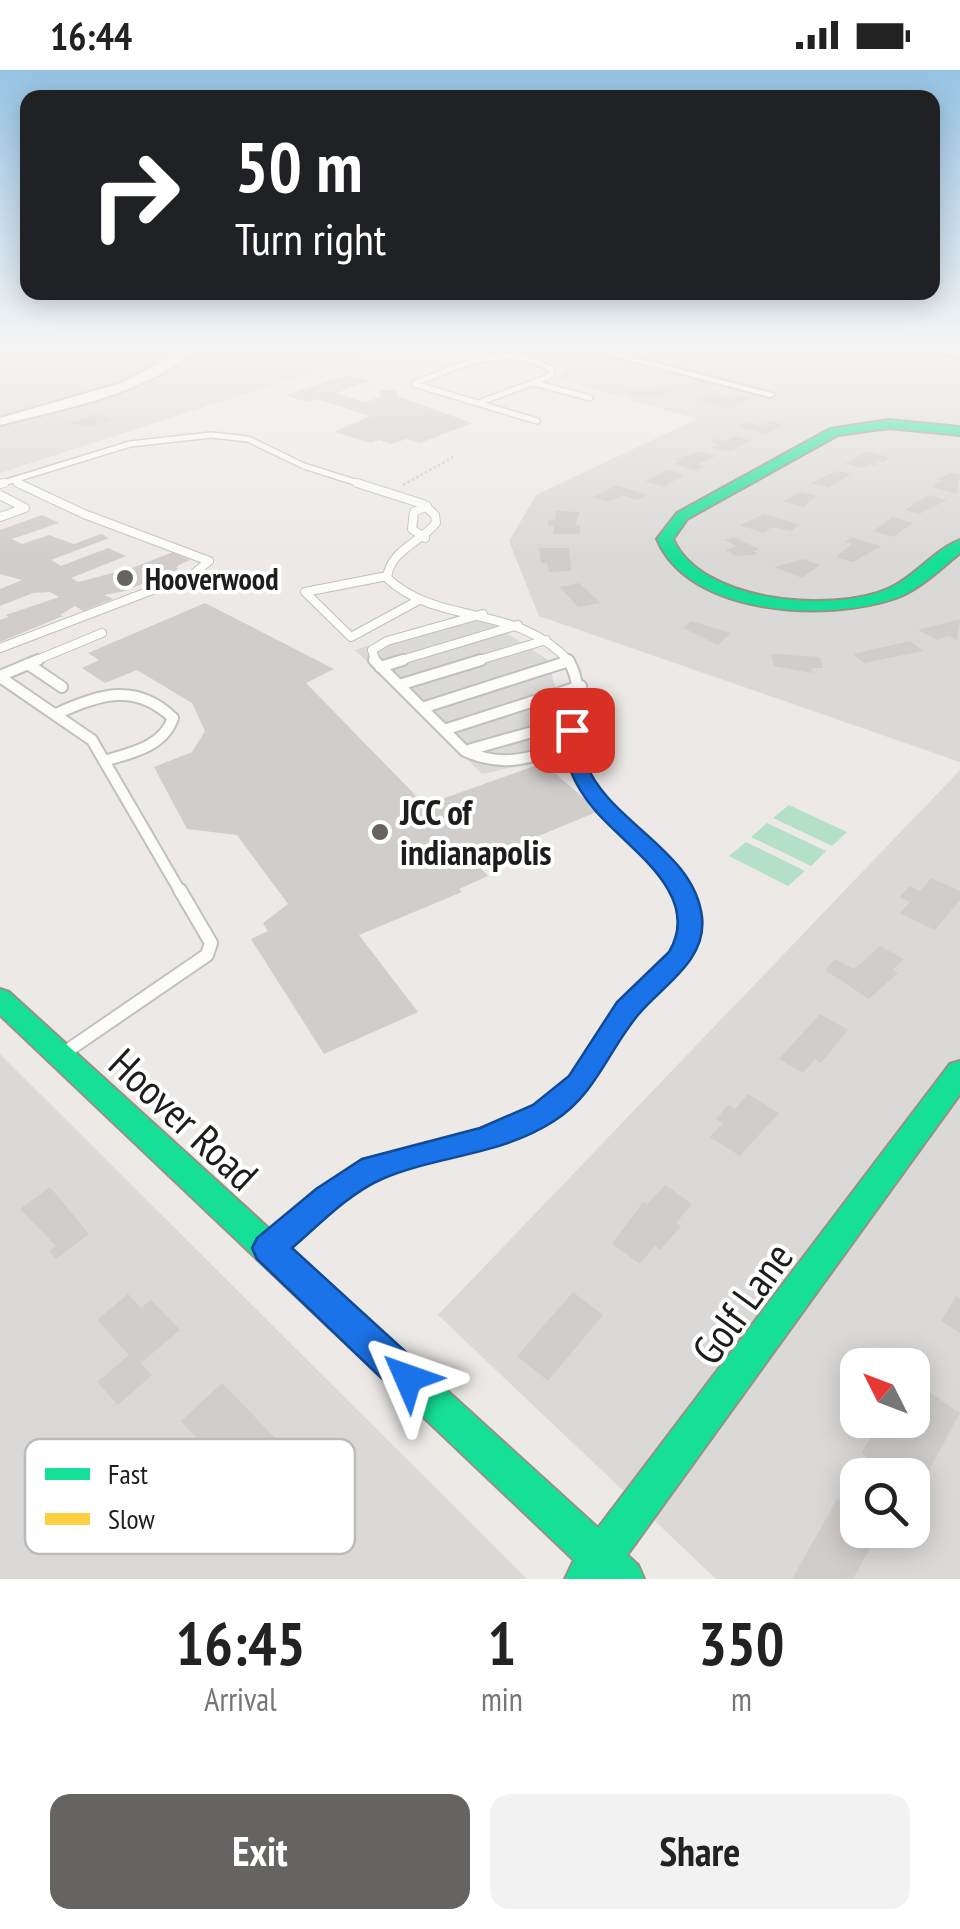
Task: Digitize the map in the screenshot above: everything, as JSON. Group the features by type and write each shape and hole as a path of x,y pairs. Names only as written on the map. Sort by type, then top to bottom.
{"street":[{"path":"950,429 889,424 835,432 682,516 668,529 666,544 675,560 700,579 762,599 847,603 876,598 909,584 960,545"},
{"name":"Hoover Road","path":"0,999 624,1579"},
{"name":"Golf Lane","path":"584,1579 960,1072"}],"lane":[{"path":"529,418 537,421"},
{"path":"6,482 130,444 211,434 248,439 304,466 426,506 435,515 436,523 425,538 394,556 387,576"},
{"path":"0,648 192,576 209,561 6,482"},
{"path":"0,517 26,508 2,498"},
{"path":"425,538 412,529 412,518 414,512 426,506"},
{"path":"268,1248 327,1198 373,1168 486,1140 544,1113 579,1084 627,1009 678,958 688,942 690,917 676,880 603,806 580,772 572,745 581,686 569,661 546,640 518,625 484,613 418,600 401,593 387,576"},
{"path":"387,576 305,592 352,637 418,600"},
{"path":"484,613 372,650 380,667 466,752 499,766 572,745"},
{"path":"380,667 518,625"},
{"path":"0,676 102,633"},
{"path":"399,686 546,640"},
{"path":"422,708 569,661"},
{"path":"28,664 62,687"},
{"path":"0,676 83,731 211,943 207,956 197,964 60,1055"},
{"path":"444,730 581,686"},
{"path":"56,714 96,696 124,691 148,699 173,718 172,727 158,739 104,761"},
{"path":"466,752 575,720"}],"path":[{"path":"391,492 455,456"}],"shaded area":[{"path":"0,418 169,418 0,473"},
{"path":"960,418 960,762 539,616 509,541 536,495 697,419"},
{"path":"465,613 490,623 547,659 560,703 561,757 482,774 355,650"},
{"path":"960,770 960,1579 716,1579 438,1315"},
{"path":"0,1054 527,1579 0,1579"}],"green space":[{"path":"789,805 847,832 832,846 773,818"},
{"path":"767,823 826,851 811,866 751,837"},
{"path":"746,842 805,871 788,886 729,856"}],"building":[{"path":"85,418 111,420 90,426 68,424"},
{"path":"365,418 459,418 472,423 420,443 406,439 391,444 379,440 371,443 334,432"},
{"path":"770,421 784,425 766,434 738,426 746,422 760,426"},
{"path":"735,436 750,440 731,452 710,448 718,444 711,442 717,439 725,441"},
{"path":"700,451 716,456 698,464 704,466 696,471 674,464 679,461 674,460"},
{"path":"869,451 890,458 883,462 875,460 877,466 869,464 862,468 845,463"},
{"path":"668,470 684,475 664,487 645,481"},
{"path":"837,471 851,474 828,488 811,483"},
{"path":"952,473 960,475 957,494 932,487 941,480 937,479"},
{"path":"617,485 647,495 638,500 623,495 608,502 593,497"},
{"path":"801,492 816,496 804,507 783,501"},
{"path":"928,495 947,500 919,514 905,510"},
{"path":"556,511 580,512 575,525 580,525 580,534 553,534 554,526 548,526 548,520 555,520"},
{"path":"764,514 799,525 791,531 772,527 763,533 740,525"},
{"name":"Hooverwood","path":"42,515 59,523 12,539 22,544 49,535 74,544 101,534 109,538 51,560 61,566 108,548 126,556 71,578 78,582 173,552 190,560 176,568 179,569 125,591 104,595 113,599 83,611 75,606 60,615 63,616 0,642 0,620 9,617 6,615 59,597 50,592 33,593 0,606 0,589 22,580 0,574 0,530"},
{"path":"893,517 913,523 893,537 873,531"},
{"path":"734,537 759,549 753,551 759,554 737,556 725,550 737,546 724,540"},
{"path":"851,537 881,546 853,562 836,557 852,544 845,542"},
{"path":"539,548 569,548 571,571 549,572 547,563 541,563"},
{"path":"803,559 820,565 802,578 774,567"},
{"path":"579,583 601,603 578,607 560,587"},
{"name":"JCC of indianapolis","path":"205,603 334,669 306,683 425,805 543,763 599,811 475,862 488,876 459,889 462,892 359,935 418,1012 324,1054 251,939 268,931 263,923 288,904 237,835 187,829 154,767 192,752 205,731 192,703 137,670 105,683 82,668 99,660 88,653"},
{"path":"960,619 957,641 949,636 938,640 918,630"},
{"path":"691,621 731,633 718,645 683,628"},
{"path":"910,641 923,651 864,663 853,654"},
{"path":"771,654 820,657 823,668 811,668 813,673 774,666"},
{"path":"931,878 960,891 960,900 935,930 900,913 910,902 900,897 909,886 920,891"},
{"path":"880,946 904,959 893,970 898,973 869,999 825,970 835,959 854,969"},
{"path":"820,1014 848,1030 821,1063 815,1059 803,1073 779,1059"},
{"path":"748,1094 779,1113 740,1156 710,1137 723,1123 716,1119 728,1105 735,1109"},
{"path":"665,1185 692,1204 676,1223 681,1226 660,1250 655,1246 640,1264 612,1244 643,1202 647,1204"},
{"path":"50,1187 89,1234 56,1259 49,1251 56,1246 20,1209"},
{"path":"573,1292 603,1315 548,1381 517,1356"},
{"path":"128,1294 141,1308 151,1300 180,1330 141,1363 152,1375 118,1405 97,1382 129,1355 97,1320"},
{"path":"956,1296 960,1299 960,1333 941,1321"},
{"path":"222,1383 276,1439 198,1439 181,1421"},
{"path":"930,1392 960,1413 930,1468 930,1458 868,1458 861,1453 871,1438 930,1438"},
{"path":"837,1499 840,1548 870,1548 853,1579 792,1579"}],"traffic: fast":[{"path":"960,431 889,424 835,432 682,516 665,539 676,560 693,576 717,588 746,597 809,604 868,600 890,594 918,579 960,545"},
{"path":"0,999 624,1579"},
{"path":"585,1579 960,1072"}],"place":[{"name":"Hooverwood","path":"125,578"},
{"name":"JCC of indianapolis","path":"380,832"}],"route":[{"path":"408,1378 268,1248 327,1198 373,1168 486,1140 544,1113 579,1084 627,1009 678,958 688,942 690,917 676,880 589,788 574,759 572,730"}]}
